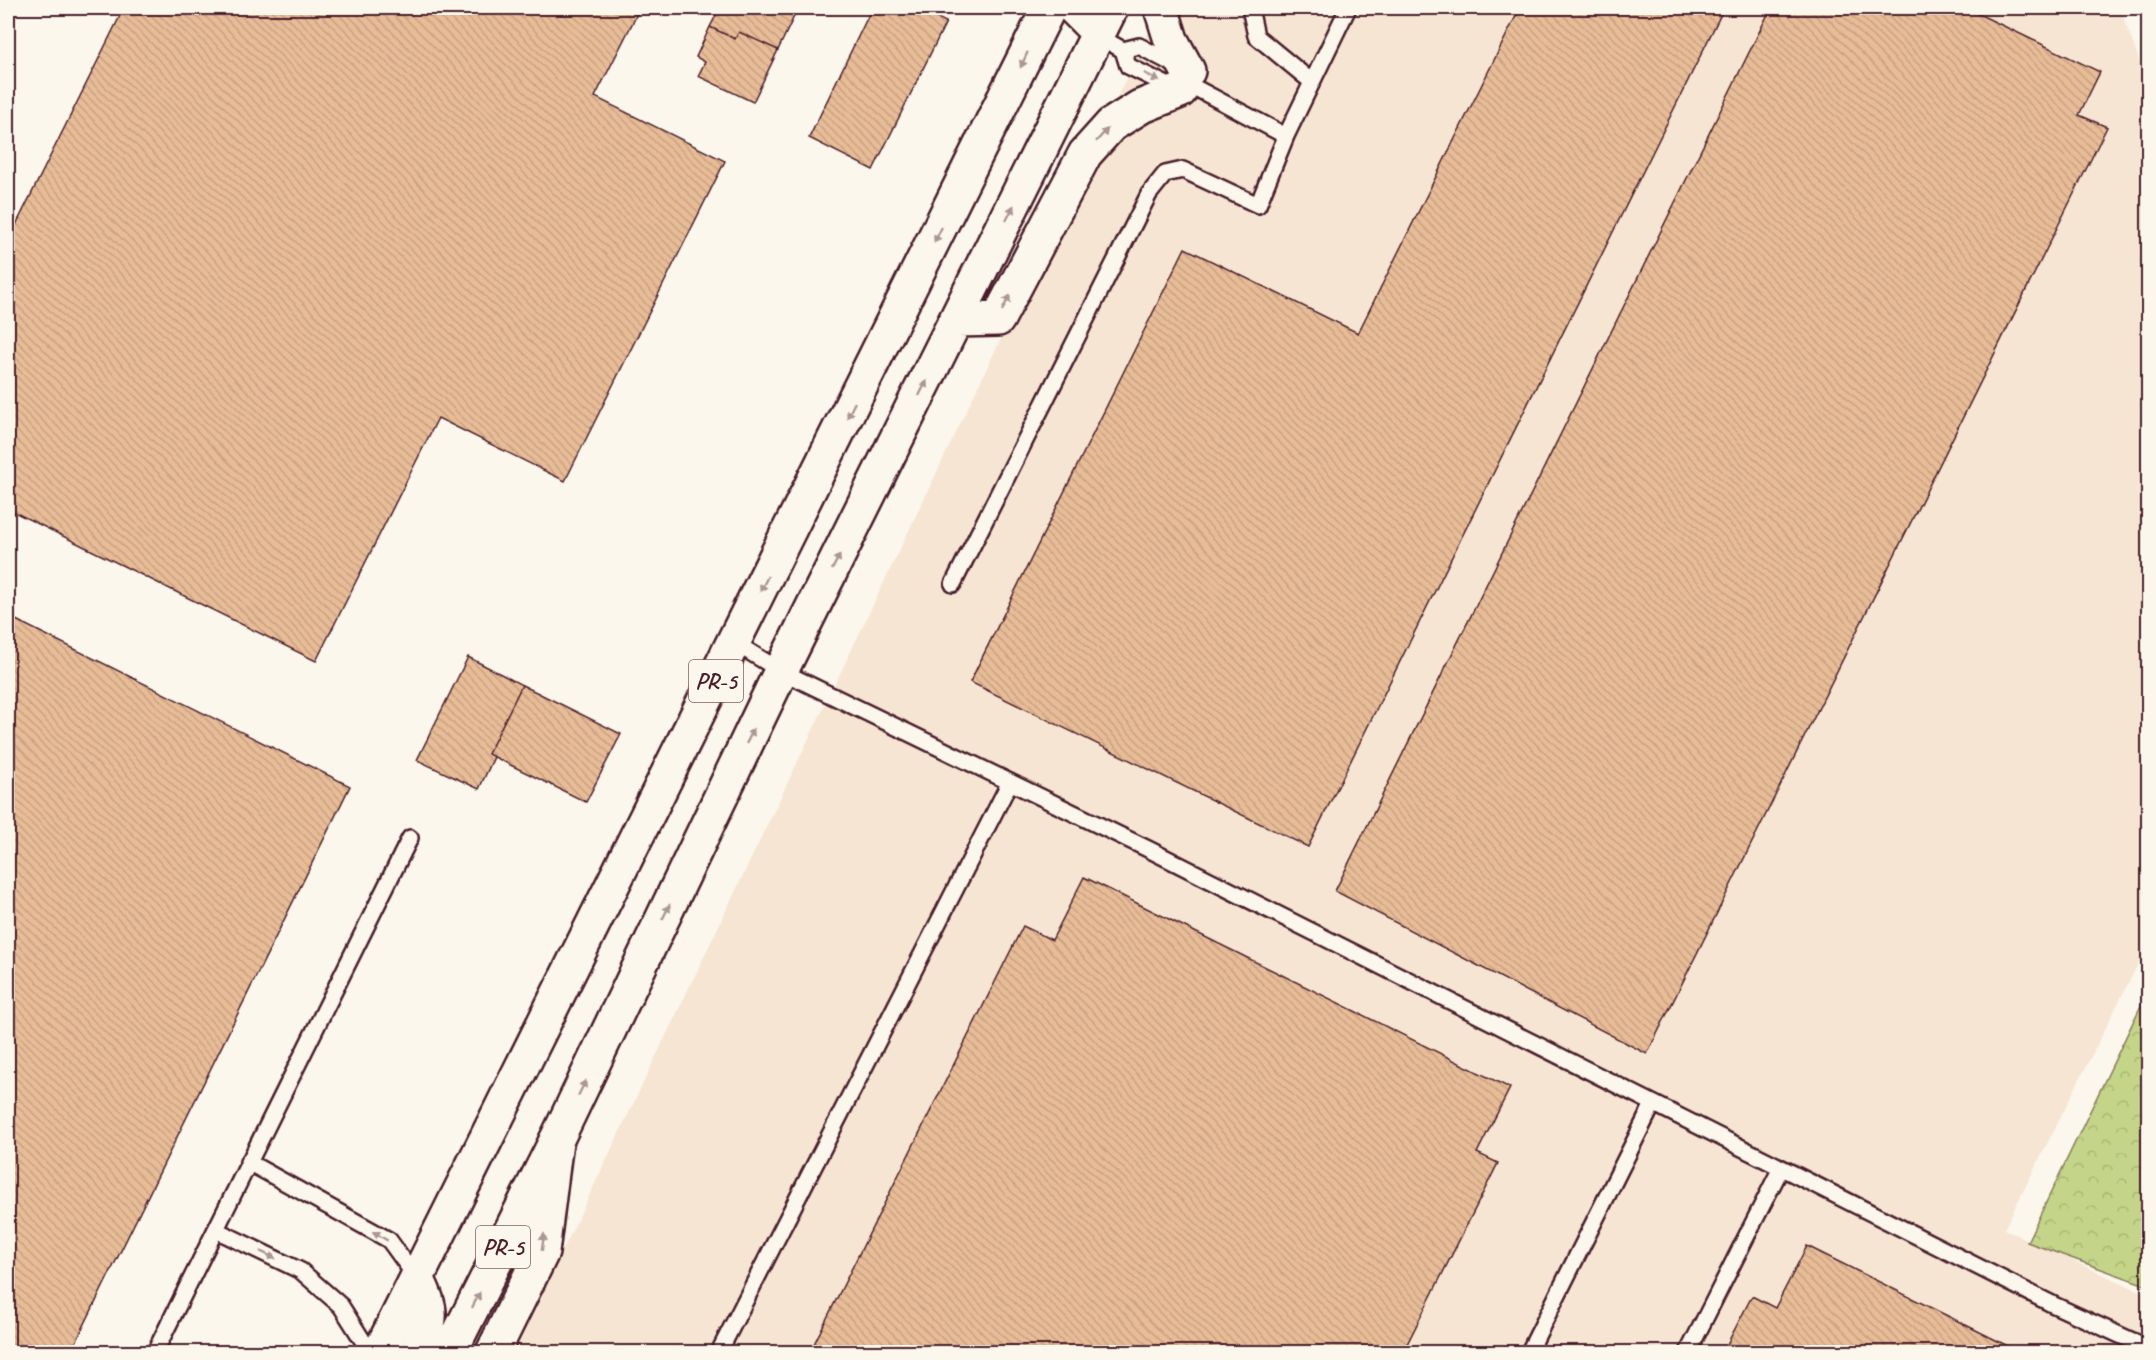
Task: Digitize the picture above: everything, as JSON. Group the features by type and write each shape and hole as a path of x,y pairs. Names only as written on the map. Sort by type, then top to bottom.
{"main road":[{"name":"PR-5","path":"381,1353 1049,8"},
{"path":"957,320 998,318 1085,154 1111,125 1186,82 1161,8"},
{"name":"PR-5","path":"450,1353 556,1141 781,671 957,320 1110,31"},
{"path":"493,1353 542,1252 556,1141"},
{"path":"417,1353 431,1317 429,1301 418,1280"}],"street":[{"path":"1070,8 1110,31"}],"lane":[{"path":"1250,8 1256,36 1312,82"},
{"path":"953,584 1149,194 1165,174 1183,170 1258,205 1286,136 1348,8"},
{"path":"1110,31 1128,66 1186,82"},
{"path":"1110,31 1139,46 1186,82 1286,136"},
{"path":"735,643 781,671 1010,782 2054,1305 2148,1348"},
{"path":"719,1353 1010,782"},
{"path":"154,1353 410,838"},
{"path":"1529,1353 1653,1104"},
{"path":"248,1162 389,1240 418,1280"},
{"path":"1688,1353 1781,1168"},
{"path":"216,1230 301,1271 340,1306 370,1353"}],"shaded area":[{"path":"1160,8 2120,8 2148,85 2148,944 2004,1229 2148,1295 2148,1352 514,1352"}],"green space":[{"path":"2148,991 2148,1286 2027,1242"}],"building":[{"path":"124,8 640,8 595,97 725,161 565,481 438,418 316,661 8,509 8,241"},
{"path":"720,8 798,8 778,50 739,32 735,39 710,27"},
{"path":"872,8 916,8 946,22 873,170 809,138"},
{"path":"1520,8 1724,8 1308,847 970,682 1185,248 1358,333"},
{"path":"1771,8 1966,8 2100,72 2079,115 2107,127 1647,1054 1335,891"},
{"path":"710,27 735,39 739,32 778,50 753,102 698,76 705,62 696,57"},
{"path":"8,616 350,786 71,1352 8,1352"},
{"path":"468,657 522,685 488,754 494,757 479,789 417,760"},
{"path":"522,685 621,734 586,802 488,754"},
{"path":"1084,877 1510,1088 1477,1153 1498,1163 1403,1352 810,1352 1023,926 1052,940"},
{"path":"1807,1246 2020,1352 1723,1352 1752,1296 1775,1308"}]}
